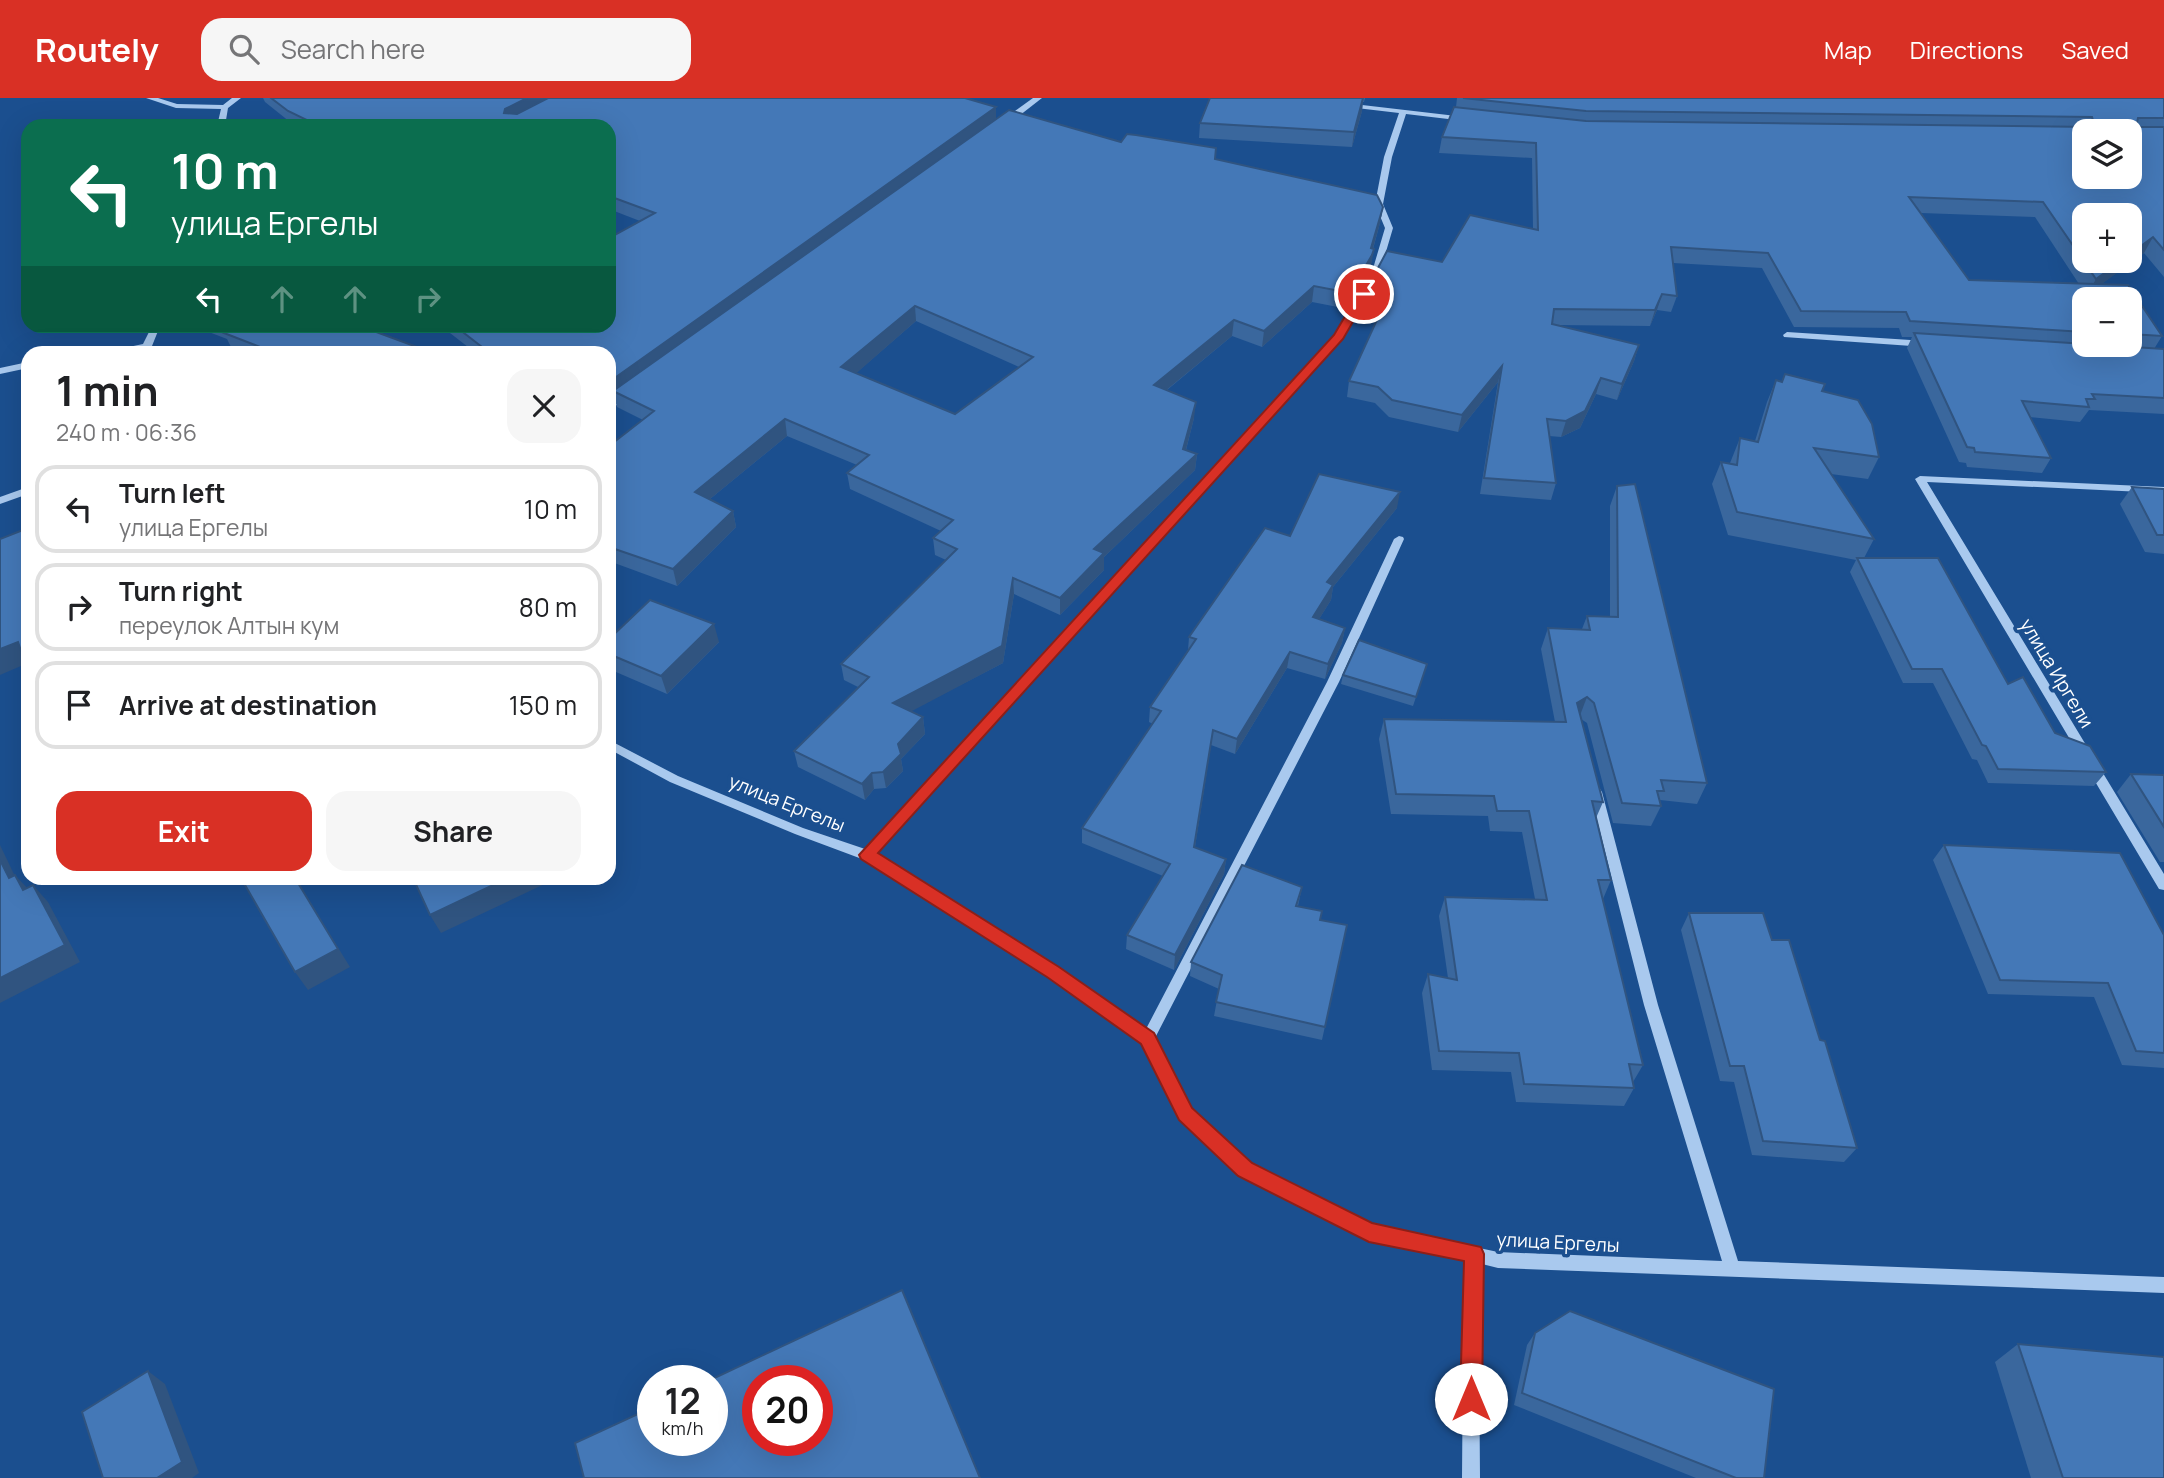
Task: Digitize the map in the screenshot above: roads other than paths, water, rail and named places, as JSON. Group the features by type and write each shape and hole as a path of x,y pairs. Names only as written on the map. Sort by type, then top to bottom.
{"street":[{"path":"150,98 176,106 225,107 237,98"},
{"path":"1000,126 1038,98"},
{"path":"1343,105 1472,120"},
{"path":"222,119 225,107"},
{"path":"867,855 1339,337 1376,272 1386,239 1389,228 1379,204 1388,157 1403,113"},
{"path":"1787,335 1939,345"},
{"path":"0,371 21,366"},
{"path":"616,402 642,383"},
{"path":"1920,479 2164,490"},
{"name":"улица Иргели","path":"1920,479 2164,885"},
{"path":"0,501 21,494"},
{"path":"1148,1038 1333,682 1399,539"},
{"name":"улица Ергелы","path":"616,748 674,779 799,831 867,855 1053,972 1148,1038 1185,1114 1245,1169 1369,1232 1498,1260 2164,1285"},
{"path":"1592,777 1651,1005 1733,1270"},
{"path":"1471,1478 1474,1254"}]}
